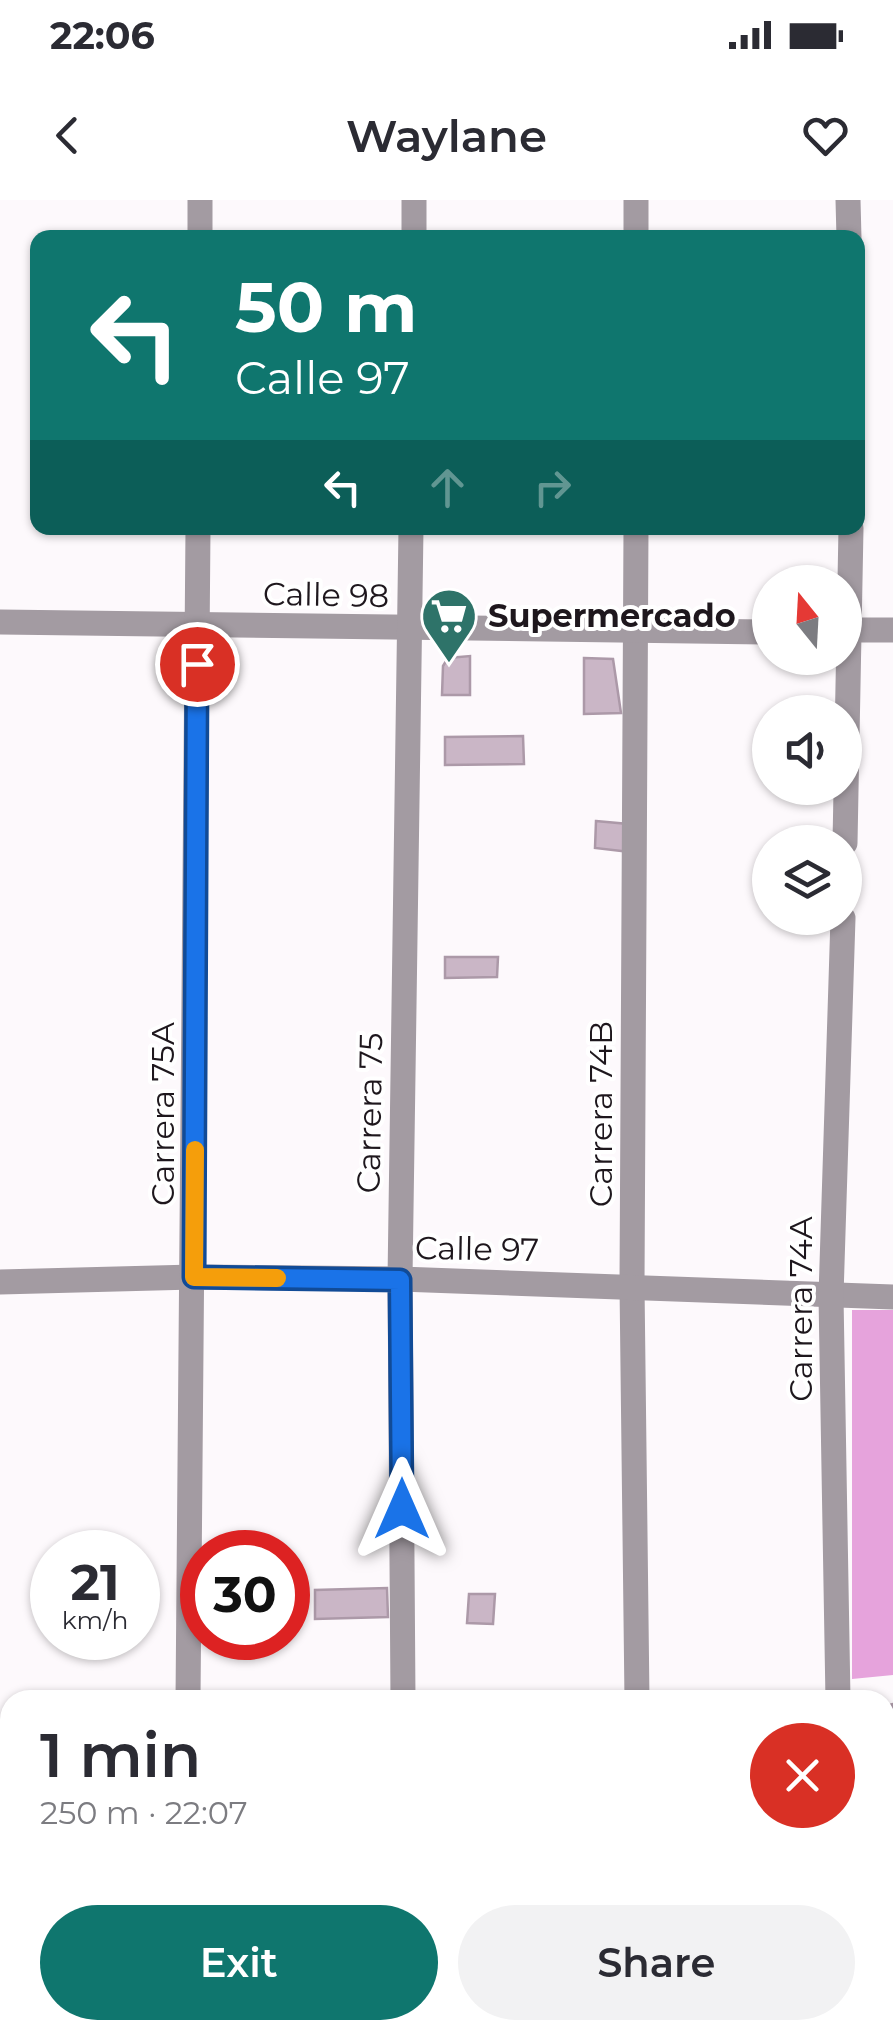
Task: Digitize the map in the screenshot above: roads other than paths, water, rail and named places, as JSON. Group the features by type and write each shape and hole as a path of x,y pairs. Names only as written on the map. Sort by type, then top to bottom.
{"street":[{"path":"200,200 200,230"},
{"path":"414,200 414,230"},
{"path":"636,200 636,230"},
{"path":"848,200 848,230"},
{"name":"Carrera 75A","path":"188,1690 198,535"},
{"name":"Carrera 75","path":"403,1690 400,1280 411,535"},
{"name":"Carrera 74B","path":"636,535 632,1284 636,1690"},
{"path":"850,565 851,535"},
{"name":"Calle 98","path":"0,622 752,632"},
{"path":"862,630 893,630"},
{"path":"845,825 847,675"},
{"name":"Carrera 74A","path":"838,1690 831,1296 842,935"},
{"name":"Calle 97","path":"0,1282 194,1277 400,1280 632,1284 893,1297"}],"place":[{"name":"Supermercado","path":"449,665"}]}
